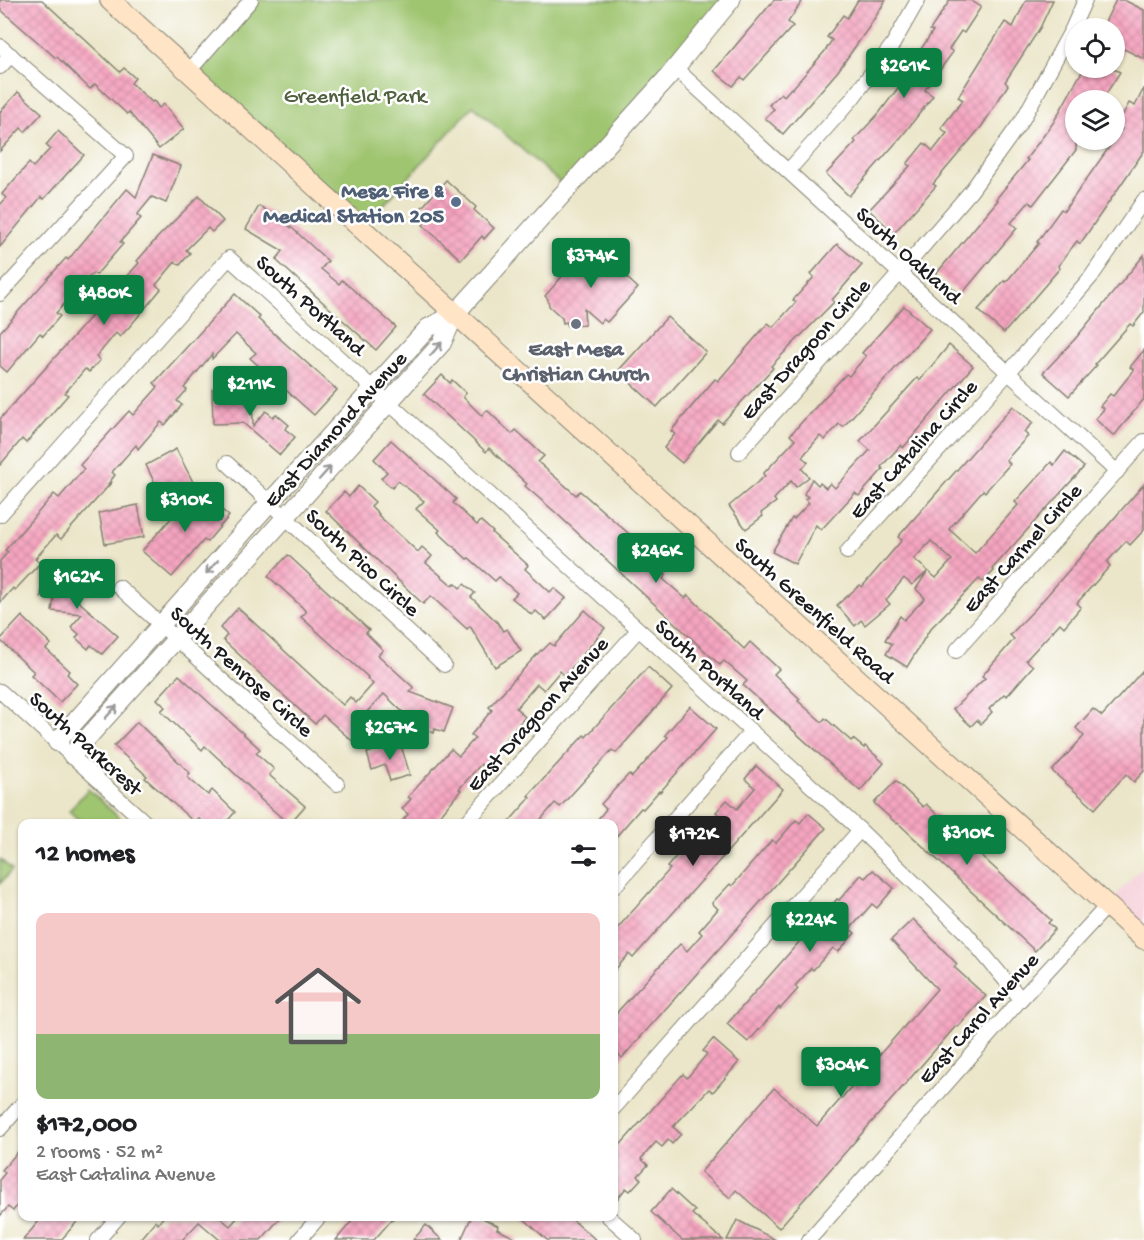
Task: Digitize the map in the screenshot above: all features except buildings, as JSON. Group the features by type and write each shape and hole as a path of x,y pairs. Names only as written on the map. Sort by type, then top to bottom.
{"main road":[{"name":"South Greenfield Road","path":"110,0 1144,939"}],"street":[{"path":"189,71 251,0"},
{"name":"East Diamond Avenue","path":"72,755 442,343 455,314 675,68 731,0"},
{"path":"788,171 852,99 893,44 918,0"},
{"path":"900,273 971,191 1023,119 1072,29 1085,0"},
{"path":"0,67 5,50 126,156 0,294"},
{"name":"South Oakland","path":"675,68 1117,472"},
{"name":"East Catalina Circle","path":"846,552 1009,372 1091,277 1144,200"},
{"name":"South Portland","path":"0,515 229,258 860,831 964,933 1021,999"},
{"name":"East Dragoon Circle","path":"739,452 900,273"},
{"name":"East Diamond Avenue","path":"57,742 428,328 455,314"},
{"name":"East Carmel Circle","path":"956,651 1144,441"},
{"name":"South Pico Circle","path":"227,463 444,665"},
{"name":"South Penrose Circle","path":"120,587 338,784"},
{"name":"East Dragoon Avenue","path":"469,819 638,630"},
{"name":"South Parkcrest","path":"0,691 142,819"},
{"path":"618,882 752,731"},
{"path":"618,1103 860,831"},
{"name":"East Carol Avenue","path":"809,1240 1021,999 1108,905"},
{"path":"0,1129 18,1109"},
{"path":"98,1240 115,1221"},
{"path":"299,1240 316,1221"},
{"path":"612,1221 625,1237"}],"shaded area":[{"path":"1144,864 1144,938 1108,905"}],"green space":[{"name":"Greenfield Park","path":"251,0 731,0 567,189 473,106 362,229 189,71"},
{"path":"88,789 121,819 78,819 69,811"},
{"path":"0,859 12,870 0,884"}],"place":[{"name":"Mesa Fire & Medical Station 205","path":"456,202"},
{"name":"East Mesa Christian Church","path":"576,324"}]}
